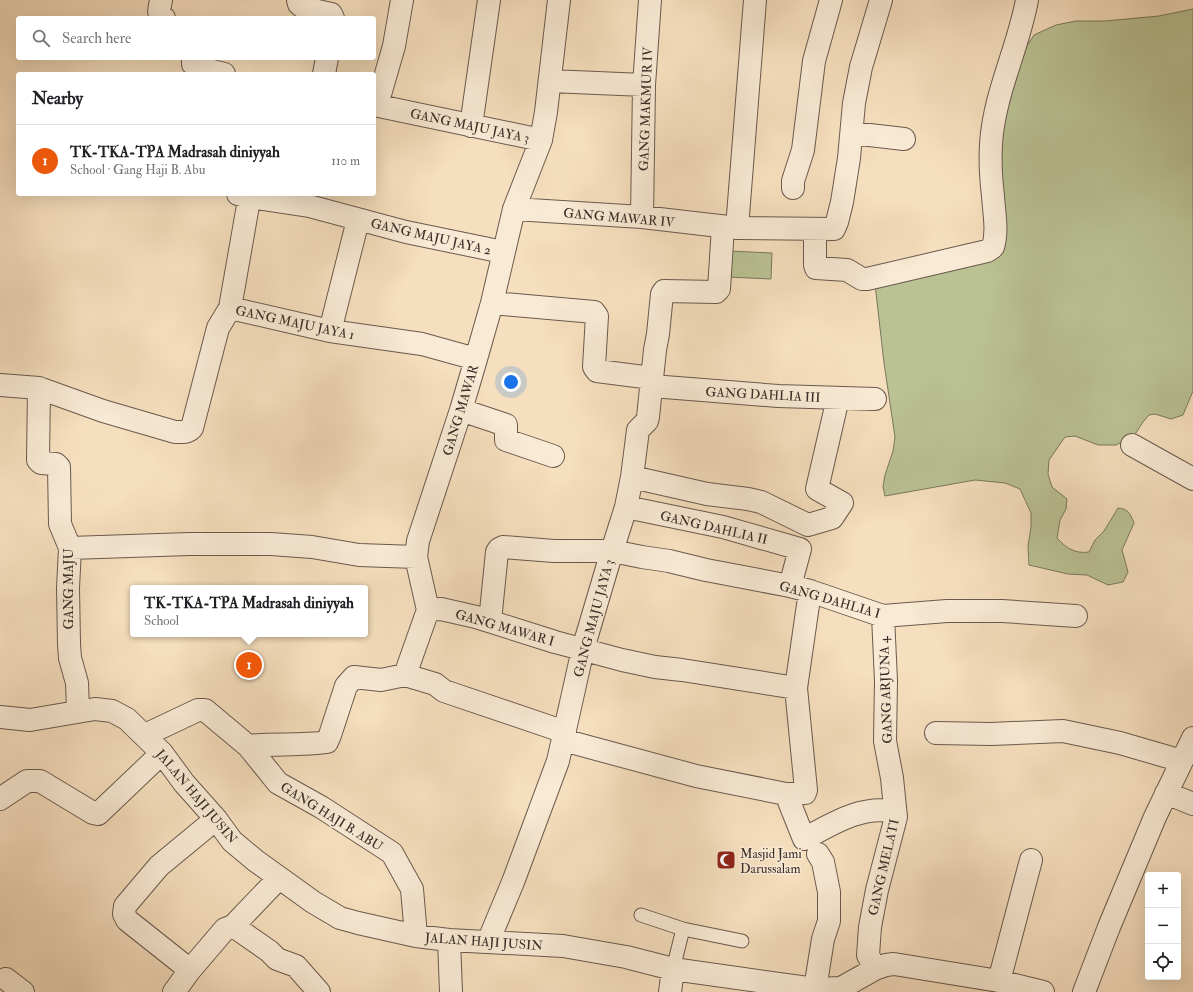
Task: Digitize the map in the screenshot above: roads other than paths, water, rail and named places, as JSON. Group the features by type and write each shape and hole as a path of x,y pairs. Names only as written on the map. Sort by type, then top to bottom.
{"street":[{"path":"160,16 159,13 161,0"},
{"path":"298,0 299,4 304,8 331,14 332,16"},
{"path":"376,102 394,46 402,0"},
{"path":"471,126 489,0"},
{"path":"541,140 550,81 559,0"},
{"name":"GANG MAKMUR IV","path":"642,218 644,85 650,0"},
{"path":"730,228 755,0"},
{"path":"793,188 793,181 803,150 814,61 831,0"},
{"path":"881,0 861,67 854,103 852,133 904,139"},
{"path":"815,229 816,268 847,270 862,279 900,272 987,251 993,247 995,241 995,224 991,144 995,115 1001,90 1023,23 1027,0"},
{"path":"324,72 327,60"},
{"path":"195,63 219,72"},
{"path":"550,81 644,85"},
{"name":"GANG MAJU JAYA 3","path":"376,105 541,140 514,209"},
{"name":"GANG MAWAR IV","path":"514,209 642,218 730,228 834,229 837,222 850,158 852,133"},
{"path":"230,308 246,196"},
{"name":"GANG MAJU JAYA 2","path":"252,196 309,206 358,220 385,225 406,232 503,252"},
{"name":"GANG MAWAR","path":"428,610 416,557 418,541 476,359 492,303 514,209"},
{"name":"GANG MAJU JAYA 2","path":"330,331 358,220"},
{"name":"GANG MAJU JAYA 3","path":"488,942 513,882 555,768 564,736 583,649 626,507 632,477 638,430 647,421 648,417 661,298 664,291 716,292 719,289 730,228"},
{"name":"GANG DAHLIA III","path":"492,303 594,312 597,316 594,367 597,370 652,382 746,394 875,398"},
{"name":"GANG MAJU JAYA 1","path":"39,388 103,411 161,428 175,432 189,431 192,428 218,328 230,308 330,331 422,344 476,359"},
{"path":"0,385 39,388"},
{"name":"GANG MAJU","path":"39,388 38,460 41,463 56,464 59,467 60,524 70,548 68,588 69,644 70,658 77,683 78,710"},
{"path":"632,477 707,494 762,502 808,525 832,518 842,503 817,489 838,398"},
{"path":"461,410 506,425 506,440 554,456"},
{"path":"1132,445 1193,480"},
{"name":"GANG DAHLIA II","path":"626,507 723,528 800,549 800,588"},
{"path":"70,548 189,544 270,544 312,547 359,555 416,557"},
{"name":"GANG DAHLIA I","path":"490,621 498,552 499,549 503,547 554,551 612,551 642,558 669,561 706,570 800,588 883,616 947,611 1002,611 1076,616"},
{"path":"248,746 268,744 315,744 327,742 346,686 354,677 381,680 405,675 435,684 444,691 564,736 696,776 786,794 805,793 806,790 796,688 800,588"},
{"name":"GANG MAWAR I","path":"428,610 441,609 490,621 556,642 655,668 796,688"},
{"path":"405,675 428,610"},
{"name":"GANG ARJUNA 4","path":"883,616 886,681 885,741 892,778 895,812"},
{"name":"JALAN HAJI JUSIN","path":"0,717 30,720 95,708 112,711 127,719 145,734 162,753 184,783 216,819 232,841 256,861 313,902 340,918 378,929 449,940 563,946 626,957 746,985 815,989 841,988 863,980 886,965 894,964 999,981 1038,992"},
{"name":"GANG HAJI B. ABU","path":"145,734 198,710 205,710 248,746 278,783 322,807 392,853 412,889 416,936"},
{"path":"936,733 991,734 1063,731 1120,743 1182,761"},
{"path":"1084,992 1154,817 1193,738"},
{"path":"0,799 27,781 40,781 93,813 98,814 162,753"},
{"path":"1166,793 1193,804"},
{"path":"786,794 811,847 823,862 829,892 829,921 823,939 815,989"},
{"name":"GANG MELATI","path":"811,847 841,820 865,811 895,812 896,817 877,890 870,927 868,955 863,980"},
{"path":"190,970 127,920 124,914 125,906 159,866 216,819"},
{"path":"999,981 1031,860"},
{"path":"174,992 190,970 225,929 233,926 279,878"},
{"path":"233,926 269,951 277,959 296,966 320,992"},
{"path":"449,940 451,992"},
{"path":"670,992 674,969"}],"lane":[{"path":"641,915 682,929 742,941"},
{"path":"674,969 682,929"}],"place":[{"name":"TK-TKA-TPA Madrasah diniyyah","path":"249,665"},
{"name":"Masjid Jami Darussalam","path":"726,860"}]}
